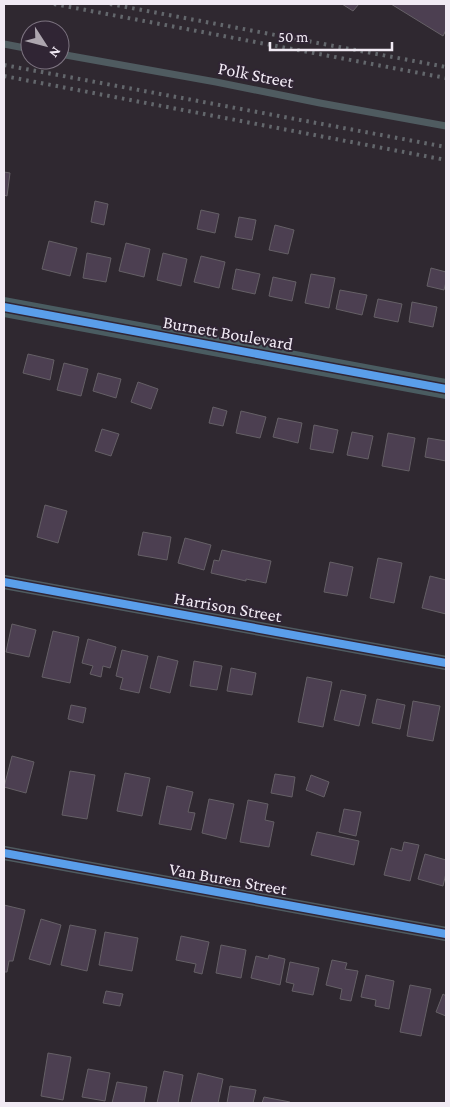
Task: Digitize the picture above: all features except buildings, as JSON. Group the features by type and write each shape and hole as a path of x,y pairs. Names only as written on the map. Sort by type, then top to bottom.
{"main road":[{"name":"Burnett Boulevard","path":"4,307 446,389"}],"street":[{"name":"Harrison Street","path":"4,582 446,663"},
{"name":"Van Buren Street","path":"4,853 446,934"}],"lane":[{"path":"4,44 20,47"},
{"name":"Polk Street","path":"70,56 446,126"}],"railway":[{"path":"54,4 446,78"},
{"path":"110,4 446,67"},
{"path":"4,65 446,147"},
{"path":"4,76 446,160"}],"cycle path":[{"path":"4,307 446,389"},
{"path":"4,582 446,663"},
{"path":"4,853 446,934"}]}
